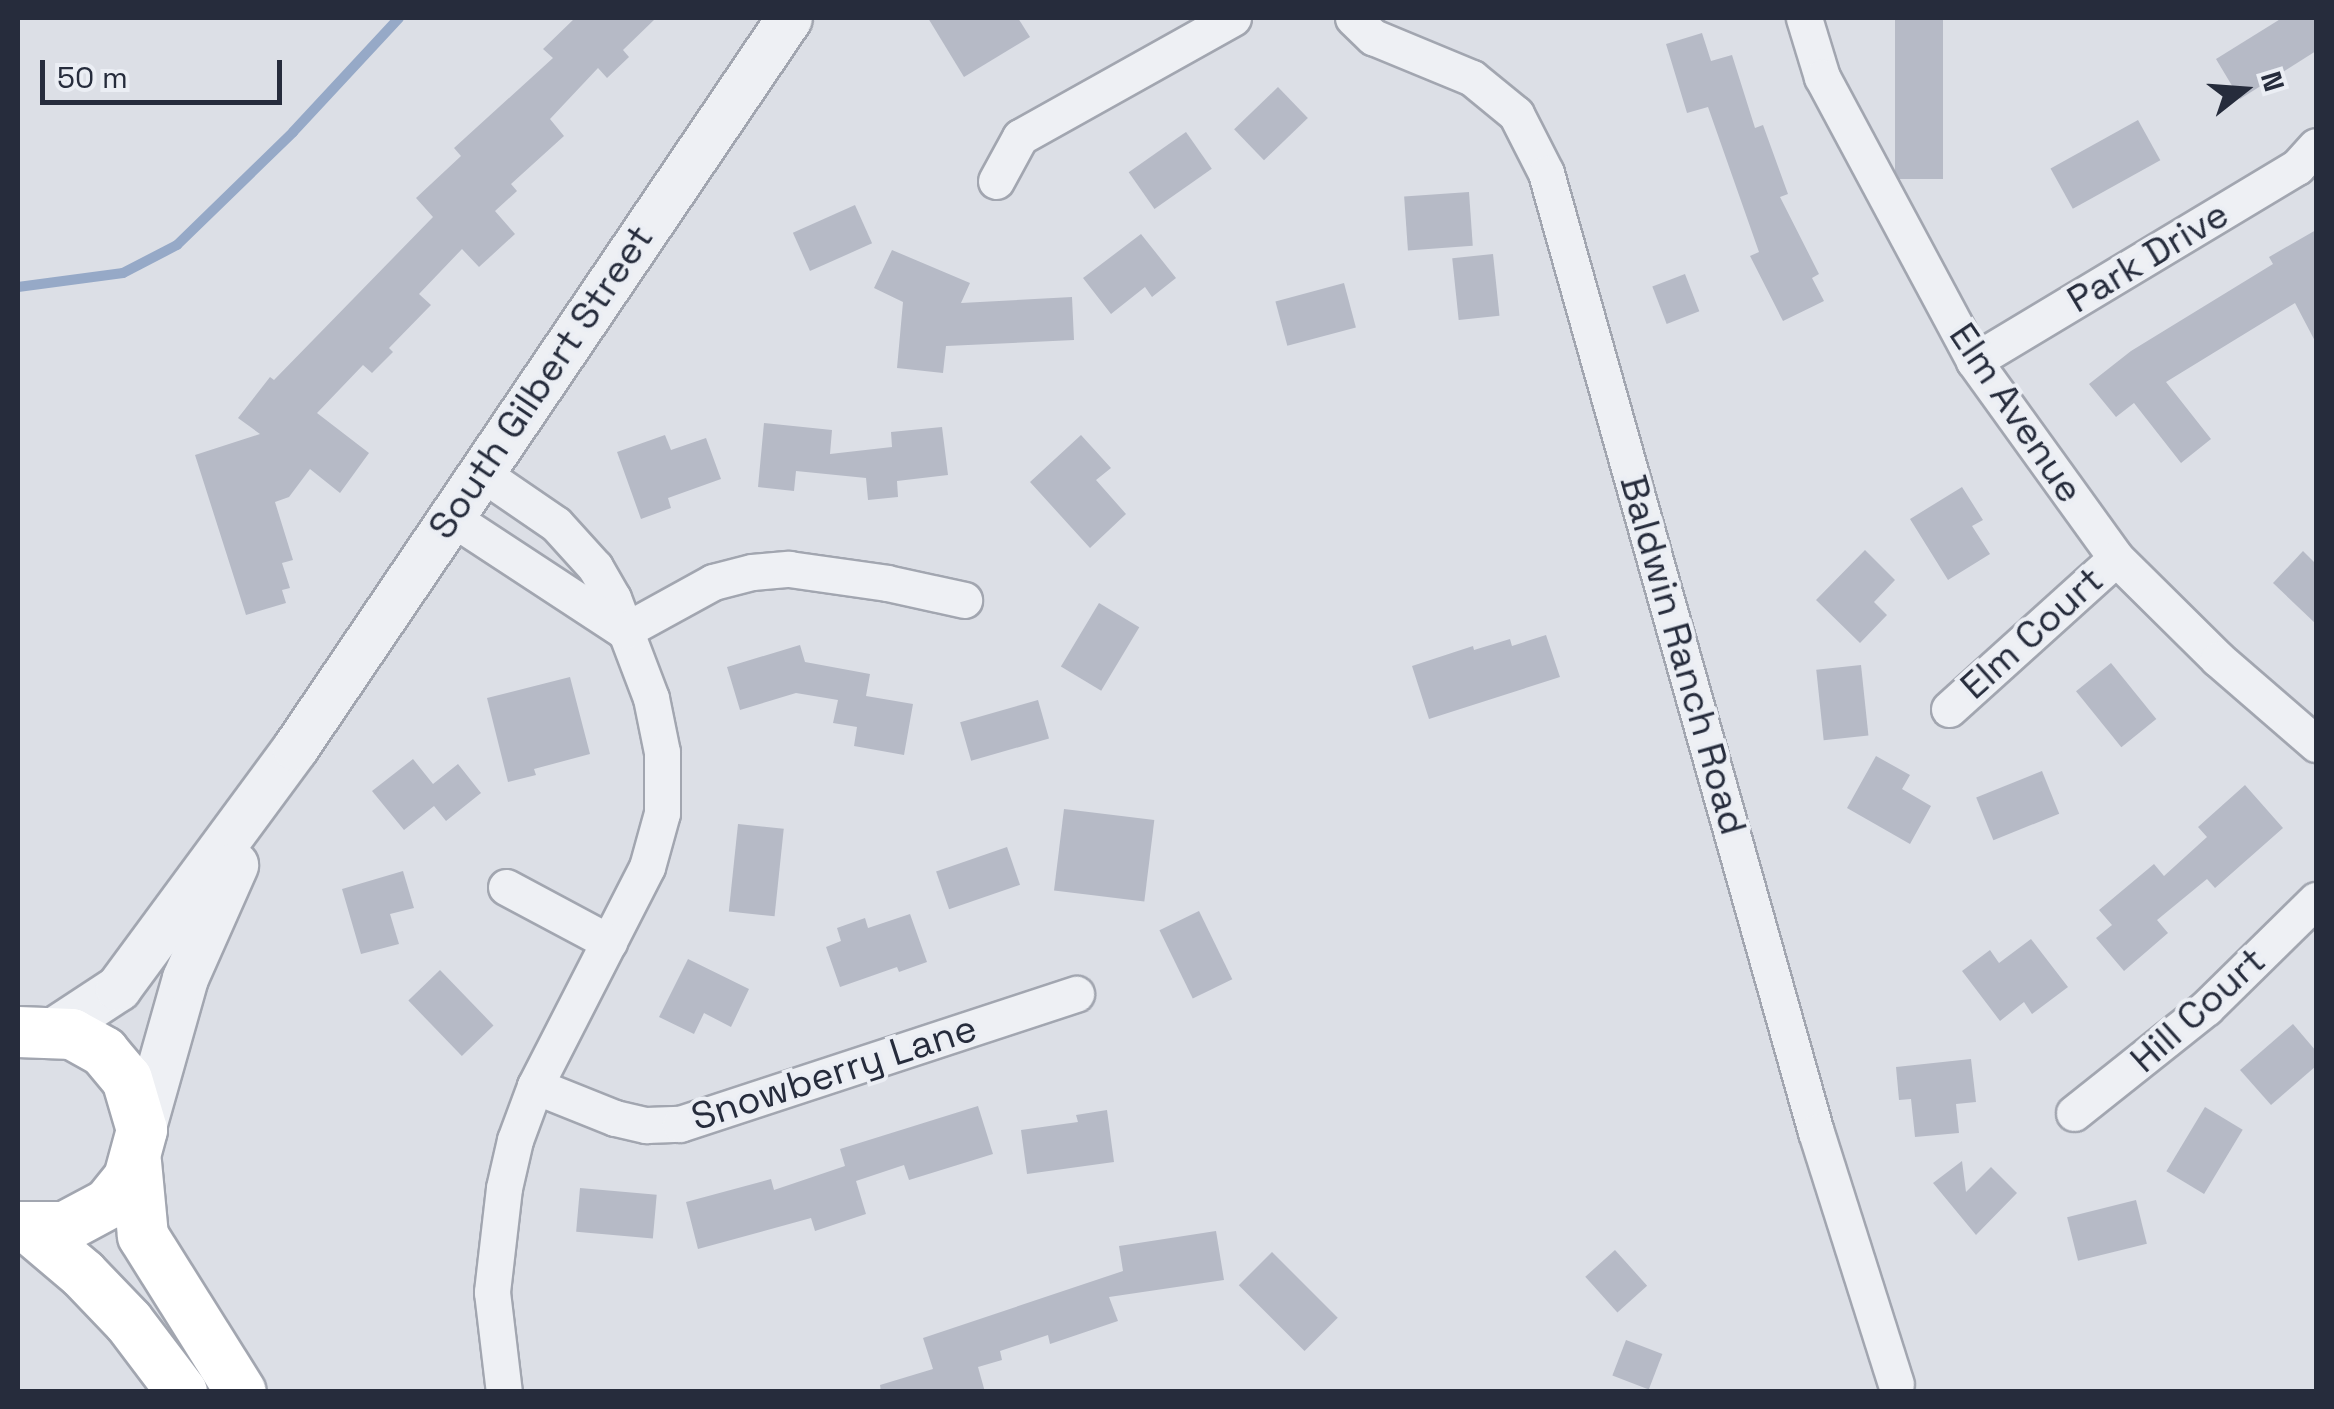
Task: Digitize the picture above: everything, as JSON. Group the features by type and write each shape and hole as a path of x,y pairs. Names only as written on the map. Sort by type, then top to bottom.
{"main road":[{"path":"34,1026 88,1041 117,1064 135,1096 142,1236 241,1392"},
{"path":"23,1230 64,1227 95,1214 120,1192 139,1146"},
{"path":"23,1230 84,1274 129,1322 182,1392"}],"street":[{"name":"South Gilbert Street","path":"34,1026 118,988 295,748 789,18"},
{"path":"996,181 1020,138 1233,18"},
{"name":"Baldwin Ranch Road","path":"1353,18 1374,37 1472,78 1516,114 1546,173 1816,1132 1896,1384"},
{"name":"Elm Avenue","path":"1804,18 1822,77 1974,362 2116,558 2218,658 2316,744"},
{"name":"Park Drive","path":"1974,362 2297,167 2316,146"},
{"path":"480,472 556,524 576,544 613,598 651,698 662,752 662,813 647,867 535,1086 515,1140 495,1248 492,1292 504,1392"},
{"path":"449,516 624,631"},
{"name":"Elm Court","path":"1949,709 2116,558"},
{"path":"624,631 713,582 752,572 789,569 887,583 964,600"},
{"name":"South Gilbert Street","path":"139,1146 194,952 295,748"},
{"path":"506,887 610,942"},
{"name":"Hill Court","path":"2074,1113 2206,1008 2316,900"},
{"name":"Snowberry Lane","path":"535,1086 614,1118 646,1125 680,1124 1076,994"}],"building":[{"path":"575,18 656,18 623,50 629,57 607,78 598,68 550,119 564,136 511,184 517,191 495,211 515,234 479,267 462,249 419,294 431,305 389,348 393,352 372,373 363,365 317,413 369,453 340,493 310,469 289,497 275,502 293,560 282,563 290,588 282,590 286,603 246,615 195,455 260,434 238,418 270,377 274,380 433,217 416,198 461,156 454,148 553,58 543,49"},
{"path":"928,18 1018,18 1030,37 964,77"},
{"path":"1895,18 1943,18 1943,179 1895,179"},
{"path":"2282,18 2316,18 2316,51 2240,99 2216,59"},
{"path":"1702,33 1711,61 1732,55 1755,128 1763,125 1788,194 1780,197 1819,274 1812,278 1824,301 1783,321 1750,256 1759,252 1708,107 1687,113 1666,44"},
{"path":"1278,87 1308,118 1264,160 1234,129"},
{"path":"2138,120 2160,160 2073,209 2051,168"},
{"path":"1186,132 1212,169 1154,209 1129,172"},
{"path":"1469,192 1473,246 1408,250 1404,197"},
{"path":"855,205 872,243 810,271 793,233"},
{"path":"2316,230 2316,343 2295,303 2166,382 2211,439 2181,463 2134,403 2116,417 2089,384 2131,351 2273,264 2269,257"},
{"path":"1141,234 1176,278 1152,297 1145,287 1111,314 1083,278"},
{"path":"892,250 970,283 961,303 1072,297 1074,340 946,346 943,373 897,368 903,302 874,288"},
{"path":"1493,254 1499,316 1459,320 1452,258"},
{"path":"1685,274 1699,311 1667,324 1652,287"},
{"path":"1344,283 1356,327 1287,346 1275,301"},
{"path":"764,423 832,430 830,454 892,447 891,432 942,427 948,475 897,481 898,497 868,500 866,478 796,471 794,491 758,487"},
{"path":"665,435 671,450 706,438 721,479 668,498 671,508 641,519 617,452"},
{"path":"1081,435 1111,468 1096,480 1126,514 1090,548 1030,482"},
{"path":"1962,487 1983,520 1972,526 1990,554 1948,580 1910,519"},
{"path":"1865,550 1895,580 1874,602 1887,615 1860,643 1816,600"},
{"path":"2303,551 2316,564 2316,624 2273,583"},
{"path":"1099,603 1139,627 1101,691 1061,666"},
{"path":"1546,635 1560,677 1429,719 1412,666 1473,646 1474,650 1510,639 1512,646"},
{"path":"800,645 805,662 870,674 866,696 913,704 904,755 854,746 857,727 833,723 838,700 796,693 740,710 727,667"},
{"path":"2111,663 2156,719 2121,747 2076,691"},
{"path":"1861,665 1868,736 1824,740 1816,670"},
{"path":"570,677 590,754 534,769 536,775 508,782 487,698"},
{"path":"1038,700 1049,738 971,761 960,722"},
{"path":"1876,756 1910,775 1902,789 1931,806 1910,844 1847,808"},
{"path":"413,759 433,784 458,764 481,793 446,821 434,806 404,830 372,791"},
{"path":"2042,771 2059,814 1993,840 1976,798"},
{"path":"2245,785 2283,828 2215,888 2207,879 2157,920 2168,933 2124,971 2096,938 2112,925 2099,910 2154,864 2164,876 2207,837 2198,827"},
{"path":"1064,809 1154,820 1144,901 1054,890"},
{"path":"738,824 784,829 775,916 729,912"},
{"path":"1007,847 1020,885 949,909 936,871"},
{"path":"403,871 414,908 390,914 399,944 361,954 342,889"},
{"path":"1199,911 1232,979 1193,999 1159,930"},
{"path":"910,914 927,962 899,972 897,967 840,987 826,947 841,941 837,928 865,918 868,928"},
{"path":"2031,939 2068,987 2032,1014 2024,1002 2000,1021 1962,971 1990,950 1999,963"},
{"path":"688,959 749,989 731,1027 704,1013 694,1034 659,1017"},
{"path":"440,970 493,1025 462,1056 408,1001"},
{"path":"2293,1024 2316,1051 2316,1066 2271,1105 2240,1070"},
{"path":"1971,1059 1976,1102 1956,1104 1959,1133 1915,1137 1911,1099 1899,1100 1896,1067"},
{"path":"978,1106 993,1154 909,1180 904,1165 856,1181 866,1214 815,1231 811,1218 698,1249 686,1202 771,1179 774,1190 845,1166 840,1149"},
{"path":"2205,1107 2243,1130 2204,1194 2166,1171"},
{"path":"1107,1110 1114,1162 1027,1174 1021,1130 1078,1122 1076,1115"},
{"path":"1962,1161 1966,1192 1991,1167 2017,1193 1976,1235 1933,1183"},
{"path":"580,1188 657,1195 653,1239 576,1232"},
{"path":"2136,1200 2147,1244 2078,1261 2067,1217"},
{"path":"1216,1231 1224,1280 1109,1297 1118,1321 1050,1344 1048,1335 1000,1351 1002,1360 978,1367 985,1392 881,1392 880,1385 933,1369 923,1338 1123,1271 1119,1246"},
{"path":"1615,1250 1647,1286 1617,1312 1585,1277"},
{"path":"1272,1252 1338,1318 1305,1351 1239,1285"},
{"path":"1626,1340 1662,1354 1649,1389 1612,1375"}],"waterway":[{"path":"18,287 123,273 177,245 293,132 399,18"}]}
